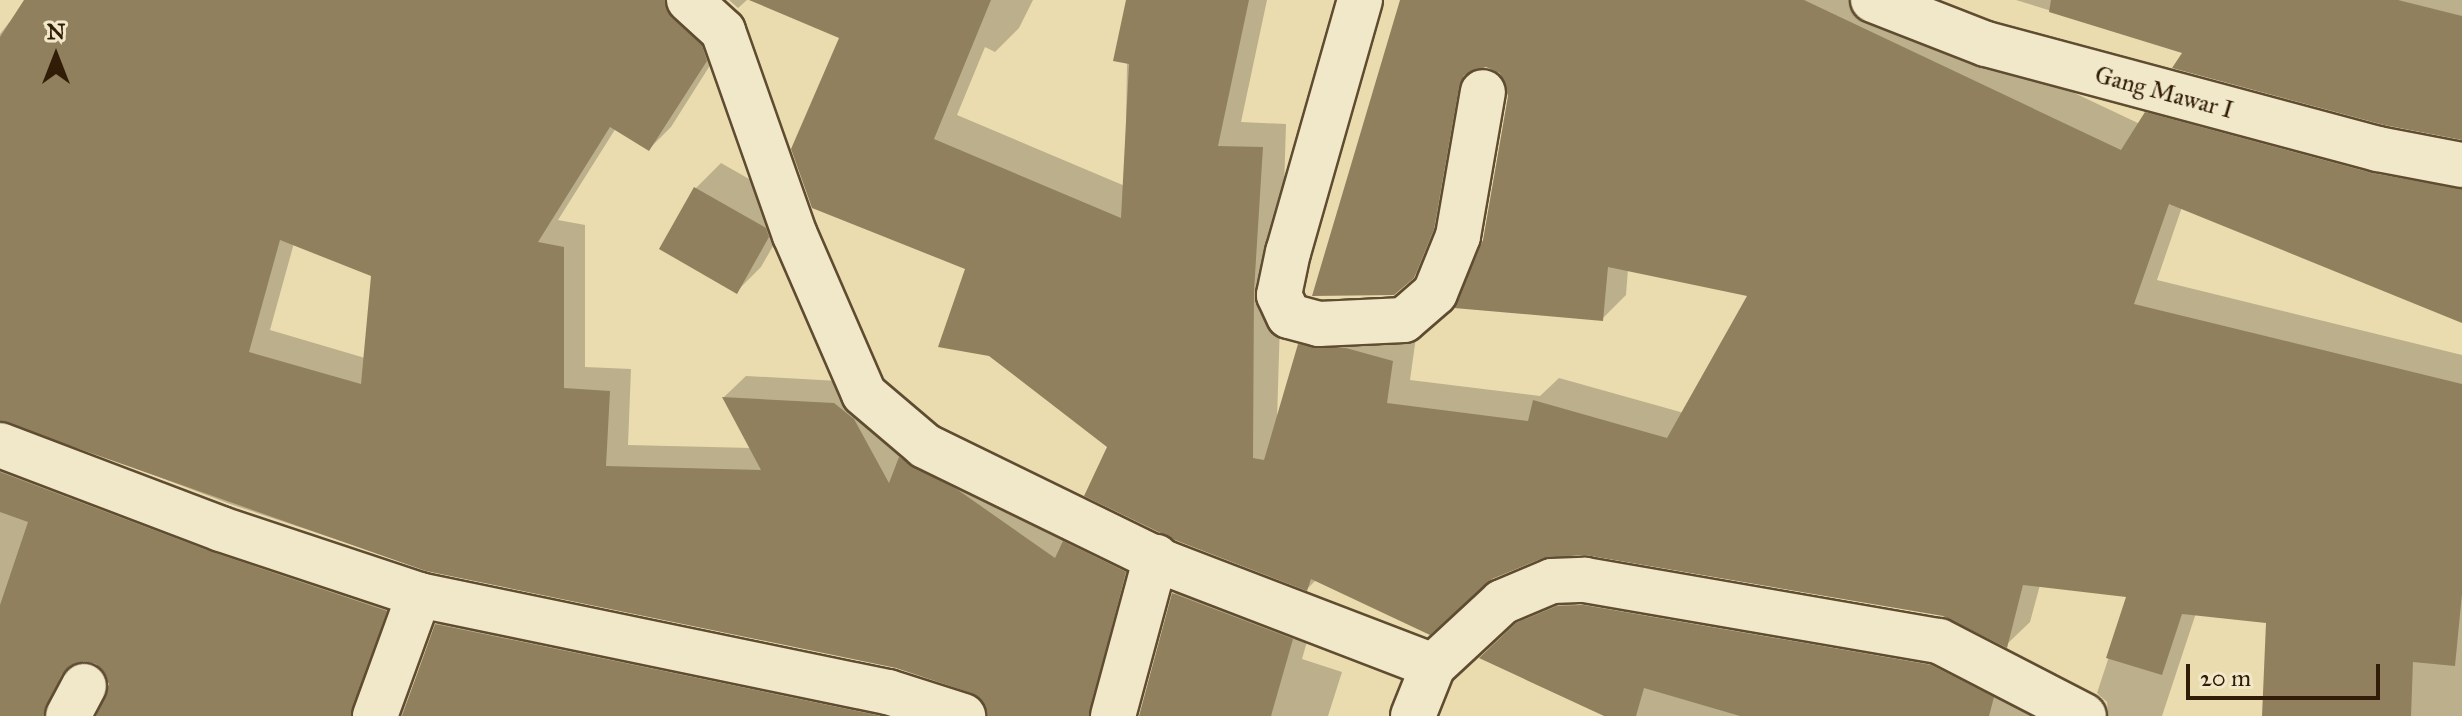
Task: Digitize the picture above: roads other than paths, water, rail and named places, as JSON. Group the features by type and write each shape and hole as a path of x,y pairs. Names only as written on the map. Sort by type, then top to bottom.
{"street":[{"path":"689,0 723,31 795,235 864,394 925,446 1156,557 1433,666"},
{"path":"1360,0 1288,252 1279,295 1289,316 1319,324 1404,320 1435,293 1458,236 1483,92"},
{"name":"Gang Mawar I","path":"1873,0 2001,48 2378,149 2462,165"},
{"path":"0,445 221,529 419,595 888,692 963,716"},
{"path":"1113,716 1156,557"},
{"path":"1413,716 1433,666 1502,602 1552,581 1585,580 1939,641 2084,716"},
{"path":"375,716 419,595"}]}
